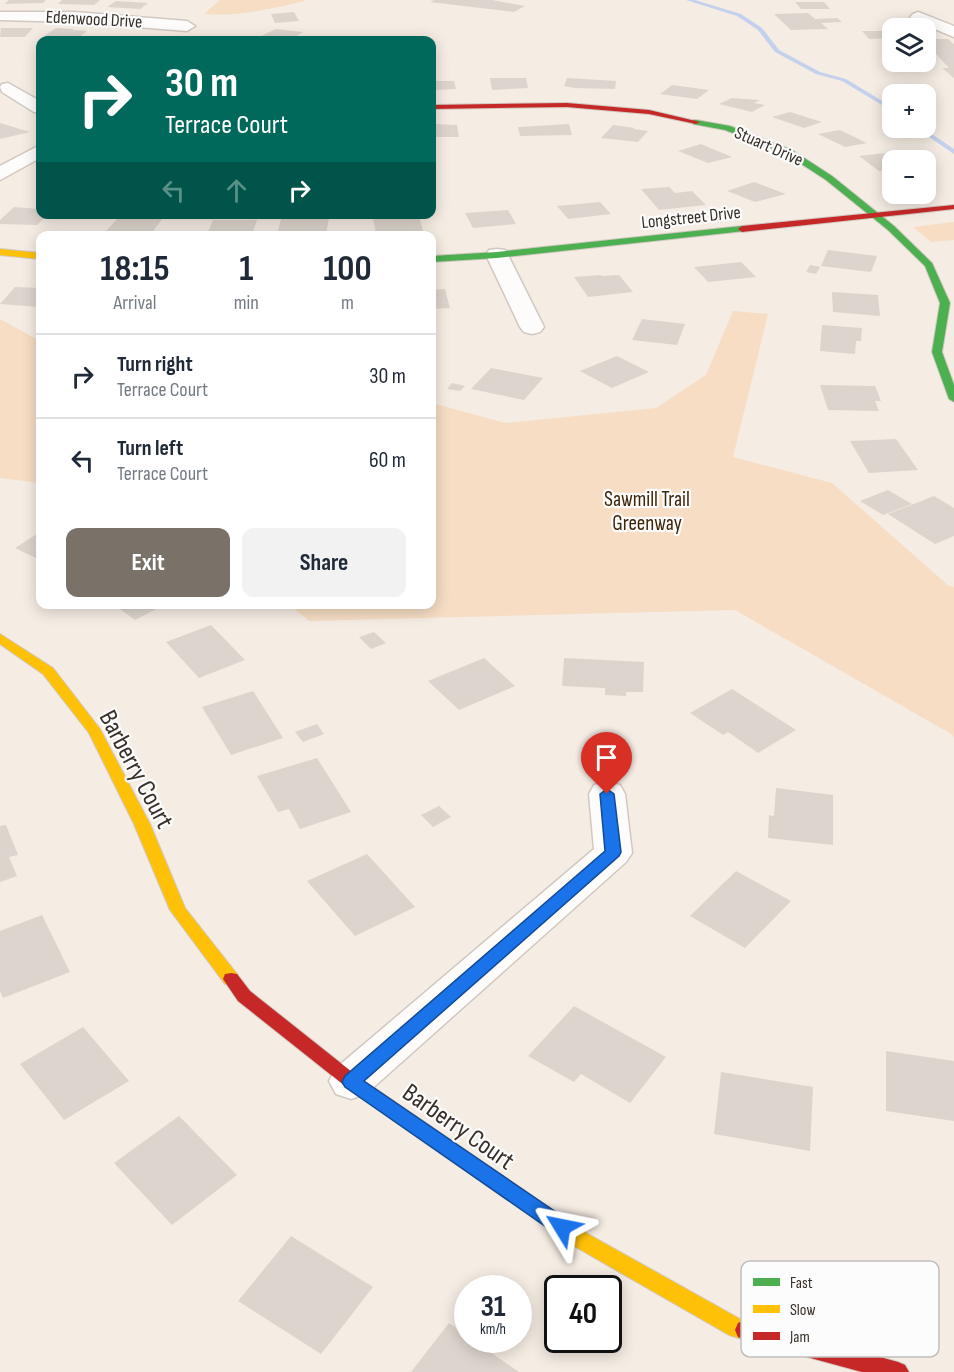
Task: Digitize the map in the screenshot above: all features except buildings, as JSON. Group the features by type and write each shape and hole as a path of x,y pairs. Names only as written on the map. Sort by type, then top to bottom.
{"street":[{"name":"Edenwood Drive","path":"0,16 74,17 187,26"},
{"path":"918,17 954,32"},
{"path":"8,88 36,106"},
{"name":"Stuart Drive","path":"436,107 596,106 660,113 709,123 756,137 789,152 829,178 876,216 929,265 945,303 937,352 954,399"},
{"path":"0,174 36,153"},
{"name":"Longstreet Drive","path":"436,259 498,255 954,207"},
{"path":"0,252 36,256"},
{"path":"498,255 532,327"},
{"name":"Barberry Court","path":"0,638 48,670 95,732 142,824 178,910 244,996 351,1082 581,1240 741,1329"},
{"path":"351,1082 613,852 607,794"},
{"name":"Barberry Court","path":"843,1357 898,1372"}],"green space":[{"path":"220,0 306,1 243,13 204,14"},
{"path":"954,222 954,240 931,242 913,227"},
{"name":"Sawmill Trail Greenway","path":"733,311 768,314 733,457 832,483 949,586 954,587 954,738 953,735 735,610 309,621 294,609 436,609 436,404 505,423 656,408 706,375"},
{"path":"0,319 36,339 36,482 0,478"}],"waterway":[{"path":"689,0 739,15 760,29 777,51 818,73 844,80 882,103"},
{"path":"934,138 954,152"}],"traffic: fast":[{"path":"696,122 727,128 789,152 829,178 891,228 929,265 945,303 937,352 954,399"},
{"path":"436,259 497,255 742,229"}],"traffic: slow":[{"path":"0,252 36,256"},
{"path":"0,638 48,671 95,732 142,824 178,910 231,979"},
{"path":"411,1122 581,1240 741,1329"}],"traffic: jam":[{"path":"436,107 567,105 649,112 696,122"},
{"path":"742,229 954,207"},
{"path":"231,979 244,996 351,1081 411,1122"},
{"path":"843,1357 898,1372"}],"route":[{"path":"562,1227 351,1082 613,852 607,794"}]}
